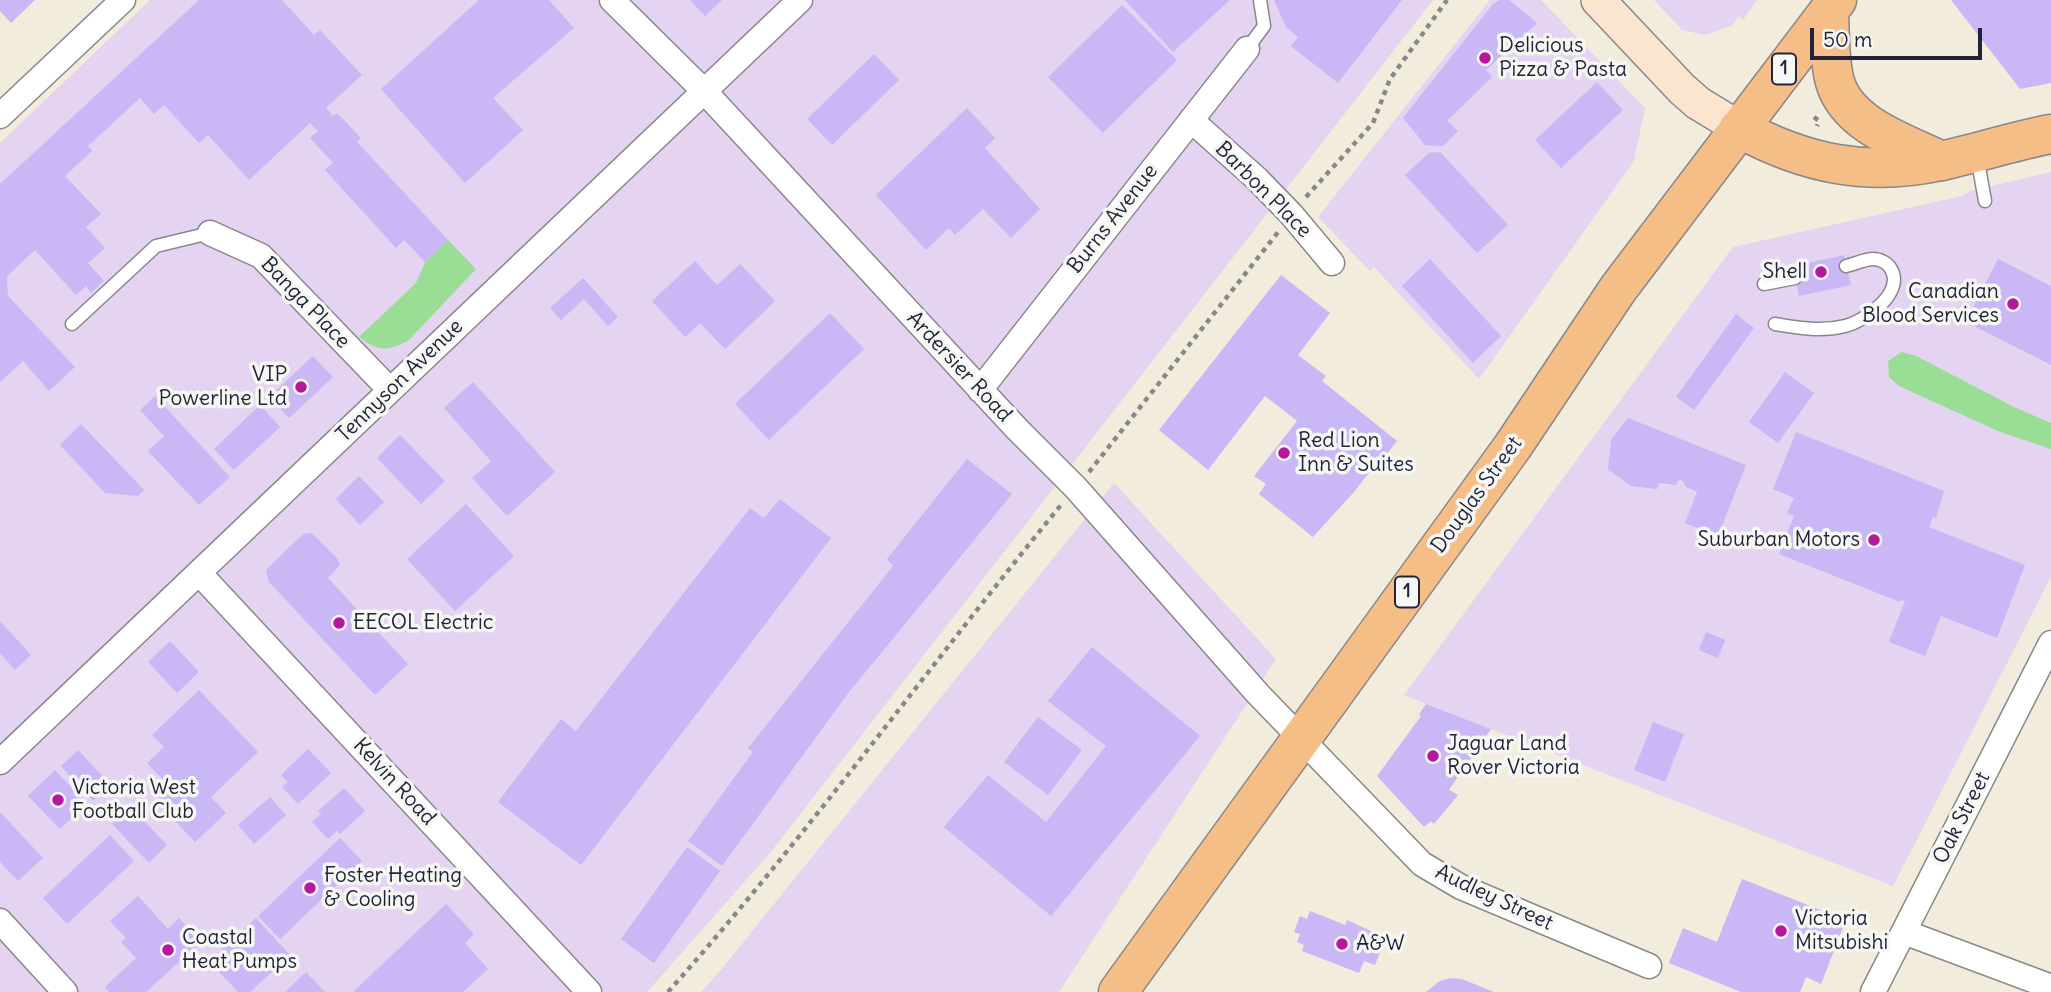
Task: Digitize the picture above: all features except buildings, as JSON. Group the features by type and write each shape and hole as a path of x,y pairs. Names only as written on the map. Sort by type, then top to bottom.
{"main road":[{"path":"1598,0 1682,89 1739,128 1792,153 1839,165 1883,168 1959,157 2051,134"},
{"path":"1833,6 1832,68 1842,98 1863,120 1959,157"},
{"name":"Douglas Street","path":"1118,992 1513,446 1618,289 1833,6"}],"street":[{"path":"0,116 123,0"},
{"name":"Ardersier Road","path":"612,0 705,92 980,390 1076,488 1251,686 1302,738"},
{"name":"Tennyson Avenue","path":"0,762 800,0"},
{"name":"Burns Avenue","path":"980,390 1247,49"},
{"name":"Barbon Place","path":"1191,120 1257,179 1332,263"},
{"name":"Banga Place","path":"210,233 261,256 390,390"},
{"name":"Kelvin Road","path":"200,573 589,992"},
{"name":"Oak Street","path":"1873,992 2051,643"},
{"name":"Audley Street","path":"1302,738 1422,864 1461,887 1649,966"},
{"path":"0,921 65,992"},
{"path":"1904,932 2046,985"}],"lane":[{"path":"1247,49 1264,26 1260,0"},
{"path":"1959,157 1985,201"},
{"path":"72,324 156,246 210,233"},
{"path":"1775,324 1821,331 1854,323 1876,310 1895,284 1892,270 1881,260 1872,259 1846,266"},
{"path":"1764,284 1795,278"}],"path":[{"path":"668,992 745,903 991,591 1200,334 1291,214 1373,123 1390,79 1447,0"},
{"path":"1814,117 1819,121 1817,126"}],"shaded area":[{"path":"150,0 1433,0 770,853 647,992 0,992 0,143"},
{"path":"1490,0 1541,0 1645,108 1634,161 1479,379 1374,267 1370,271 1318,217"},
{"path":"1654,0 1757,0 1743,20 1739,16 1731,26 1705,35 1682,30"},
{"path":"2051,172 2051,577 1893,886 1404,695 1733,247 1962,196 1970,191"},
{"path":"1114,483 1276,659 1059,992 701,992 720,971"}],"green space":[{"path":"448,240 476,269 409,340 383,349 359,337 416,283 425,262"},
{"path":"1902,352 1916,356 2014,407 2051,423 2051,449 2000,432 1899,386 1889,377 1888,361"}],"place":[{"name":"Delicious Pizza & Pasta","path":"1485,58"},
{"name":"Shell","path":"1821,272"},
{"name":"Canadian Blood Services","path":"2013,304"},
{"name":"VIP Powerline Ltd","path":"301,387"},
{"name":"Red Lion Inn & Suites","path":"1284,453"},
{"name":"Suburban Motors","path":"1874,540"},
{"name":"EECOL Electric","path":"339,623"},
{"name":"Jaguar Land Rover Victoria","path":"1433,756"},
{"name":"Victoria West Football Club","path":"58,800"},
{"name":"Foster Heating & Cooling","path":"310,888"},
{"name":"Victoria Mitsubishi","path":"1781,931"},
{"name":"A&W","path":"1342,944"},
{"name":"Coastal Heat Pumps","path":"168,950"}]}
